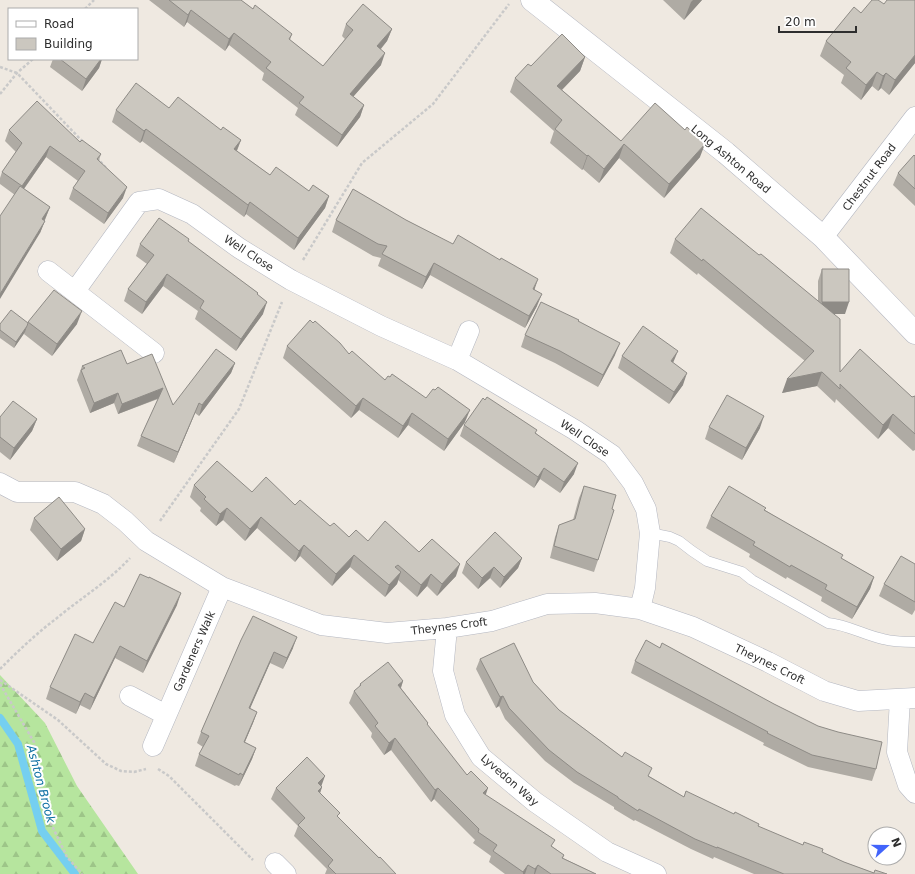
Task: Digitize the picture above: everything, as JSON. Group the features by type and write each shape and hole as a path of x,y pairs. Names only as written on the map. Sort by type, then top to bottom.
{"street":[{"name":"Long Ashton Road","path":"532,0 726,153 824,238 915,334"},
{"name":"Chestnut Road","path":"824,238 915,117"},
{"name":"Well Close","path":"75,291 139,202 159,199 192,214 240,248 291,280 381,326 457,360 576,430 612,456 633,483 646,509 650,533 645,588 640,609"},
{"path":"48,271 154,353"},
{"path":"457,360 469,331"},
{"name":"Theynes Croft","path":"0,483 17,492 75,492 103,504 125,521 146,541 222,587 321,625 387,633 447,628 492,621 547,604 595,603 640,609 693,627 768,662 824,691 858,701 907,698"},
{"name":"Gardeners Walk","path":"153,746 222,587"},
{"name":"Lyvedon Way","path":"447,628 443,671 455,715 481,757 535,802 607,852 656,874"},
{"path":"130,696 166,715"},
{"path":"907,698 897,752 908,785 915,793"}],"lane":[{"path":"650,533 670,536 707,561 742,572 752,580 828,623 842,624 882,639 915,642"}],"path":[{"path":"86,8 94,0"},
{"path":"0,669 57,617 89,594 127,562 146,541 239,409 291,280 362,163 433,104 511,0"},
{"path":"0,94 17,74 32,60"},
{"path":"0,67 17,74 86,146"},
{"path":"97,158 108,169"},
{"path":"0,680 58,720 106,764 121,771 134,772 148,769"},
{"path":"0,684 34,742 45,811 67,857 82,874"},
{"path":"155,767 169,776 261,867 280,868"}],"green space":[{"path":"0,675 45,723 77,786 138,874 0,874"}],"building":[{"path":"169,0 241,0 253,9 255,5 292,34 289,39 323,66 353,30 346,24 363,4 392,29 377,46 385,53 350,94 364,105 342,135 299,103 304,97 266,68 271,62 234,33 229,39 191,10 188,15"},
{"path":"872,0 878,0 884,4 887,0 915,0 915,55 895,80 886,73 883,76 877,72 866,85 846,68 851,62 826,41 854,7 861,13"},
{"path":"562,34 585,57 557,86 621,141 655,103 685,130 687,127 705,144 669,184 624,144 604,169 555,129 562,120 515,78 528,64 531,66"},
{"path":"61,60 100,60 86,79"},
{"path":"136,83 169,108 178,97 221,130 223,127 241,140 234,149 270,175 276,167 309,191 313,185 329,196 298,238 250,202 248,205 146,129 144,131 116,110"},
{"path":"37,101 80,142 82,140 101,154 97,159 127,187 108,213 73,188 85,171 50,146 22,186 2,172 22,143 9,130"},
{"path":"914,155 915,156 915,189 898,173"},
{"path":"20,186 50,207 42,219 45,221 0,294 0,216"},
{"path":"353,189 406,220 453,244 458,235 500,260 501,258 538,279 533,289 542,294 529,316 434,263 426,277 382,254 387,246 378,244 336,220"},
{"path":"701,208 759,255 761,254 840,319 840,372 860,349 912,397 915,396 915,434 893,414 883,425 840,384 840,389 822,372 787,379 814,351 703,259 702,261 675,239"},
{"path":"159,218 189,239 188,241 258,293 257,294 267,302 241,339 200,308 204,301 167,274 146,302 128,289 154,255 140,244"},
{"path":"822,269 849,269 849,302 822,302"},
{"path":"54,290 82,311 57,344 28,322"},
{"path":"541,302 579,320 578,321 620,343 603,375 560,351 525,335"},
{"path":"11,310 28,323 16,342 0,330 0,324"},
{"path":"310,320 313,323 315,321 340,343 349,354 352,351 385,380 392,374 426,398 433,389 435,390 438,387 470,410 448,439 412,413 403,426 363,398 356,406 287,346"},
{"path":"643,326 678,351 671,361 687,373 674,392 622,356"},
{"path":"216,349 235,363 202,405 199,403 178,452 141,436 163,388 122,404 118,393 94,403 81,370 85,368 82,366 121,350 127,364 152,354 173,405"},
{"path":"727,395 764,416 746,448 709,427"},
{"path":"487,397 537,430 535,433 578,463 564,482 544,468 538,477 464,425 483,398 485,400"},
{"path":"13,401 37,419 14,448 0,437 0,417"},
{"path":"217,461 252,492 266,477 295,505 300,500 330,526 334,523 349,537 356,530 368,541 385,521 419,552 432,539 460,564 442,584 431,574 421,585 398,565 395,567 401,572 389,585 354,555 336,574 304,545 299,551 261,517 250,529 227,508 220,514 204,499 206,497 194,485"},
{"path":"584,486 616,495 612,509 614,510 598,560 554,546 559,525 575,519"},
{"path":"729,486 766,508 764,510 843,555 841,558 874,577 857,607 825,589 827,585 791,565 790,567 753,545 755,542 711,516"},
{"path":"59,497 85,529 61,549 34,518"},
{"path":"495,532 522,558 504,577 494,567 482,578 466,562"},
{"path":"901,556 915,564 915,602 884,584"},
{"path":"140,574 181,593 147,661 120,646 94,698 85,693 80,702 50,687 75,634 93,643 115,602 124,607"},
{"path":"253,616 297,637 287,658 274,652 249,708 257,712 244,742 256,748 243,775 240,773 239,775 199,754 209,736 201,732"},
{"path":"646,640 660,648 662,643 774,704 818,726 882,742 876,769 812,755 767,733 768,732 635,661"},
{"path":"514,643 533,682 559,710 622,757 625,752 652,768 648,776 684,797 686,791 734,814 735,812 759,824 758,826 803,845 804,842 823,849 822,852 844,862 874,873 875,870 887,874 784,874 695,839 639,809 638,811 577,772 549,750 509,708 503,696 500,697 480,659"},
{"path":"388,662 403,681 398,685 467,775 471,771 488,788 483,793 555,840 551,846 564,855 562,858 596,874 551,874 538,865 535,869 528,865 523,872 493,851 497,845 478,832 479,829 438,788 435,790 395,738 389,743 375,726 378,723 354,691 361,685 360,684"},
{"path":"307,757 325,776 318,783 322,787 318,791 340,813 337,816 396,874 336,874 328,866 333,860 298,825 305,818 276,788"}],"waterway":[{"name":"Ashton Brook","path":"0,718 18,744 42,831 75,874"}]}
